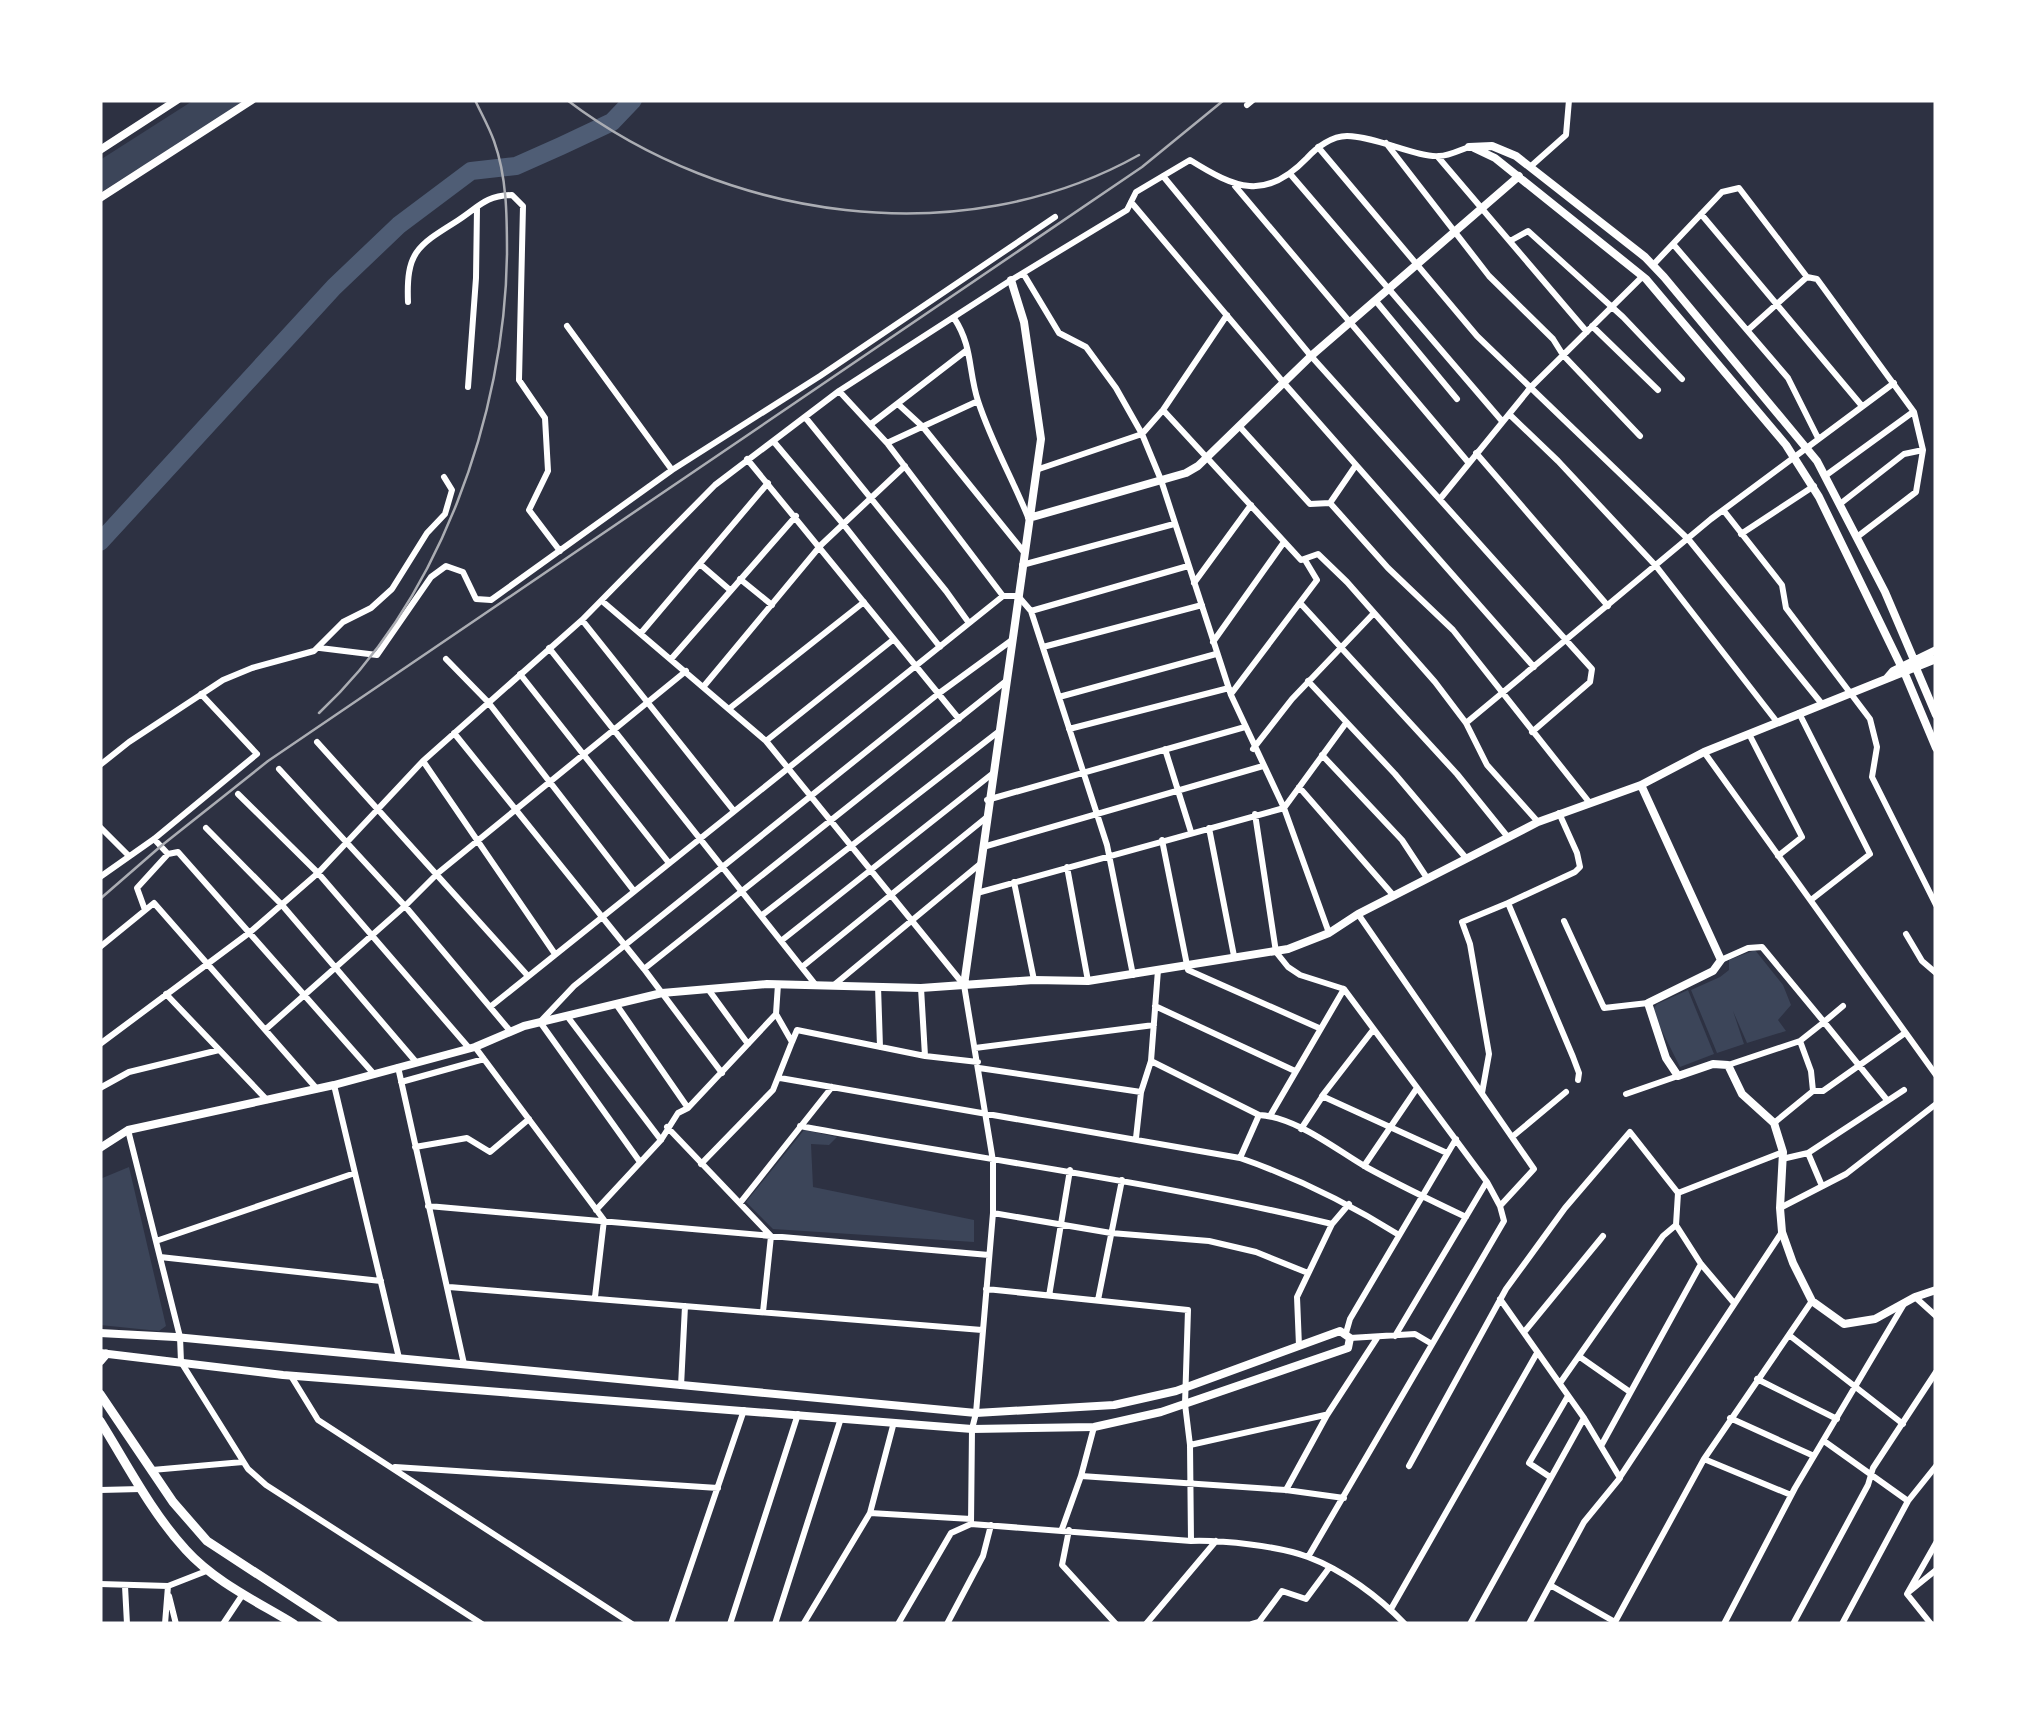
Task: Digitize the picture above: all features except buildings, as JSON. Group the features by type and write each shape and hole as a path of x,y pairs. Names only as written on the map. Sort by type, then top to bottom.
{"main road":[{"path":"100,1394 172,1502 207,1541 334,1624"},
{"path":"100,1421 186,1552 294,1624"}],"street":[{"path":"100,150 177,100"},
{"path":"100,198 252,100"},
{"path":"1029,518 1186,473 1210,458 1283,382 1566,134 1569,100"},
{"path":"100,1044 282,905 423,761 582,620 715,485 839,391 1127,210 1136,192 1190,160 1242,188 1270,184 1291,175 1318,147 1344,136 1386,142 1438,157 1589,329 1658,390"},
{"path":"1386,142 1489,276 1553,339 1563,355 1640,436"},
{"path":"1318,147 1476,336 1689,540 1822,704"},
{"path":"1469,147 1495,158 1642,276 1794,455 1870,596 1936,748"},
{"path":"1438,157 1469,147 1498,148 1530,166 1653,265 1806,446 1825,476 1857,537 1936,715"},
{"path":"1291,175 1506,418 1656,566 1777,722"},
{"path":"1163,176 1312,356 1592,669 1590,682 1532,732"},
{"path":"1234,185 1468,462"},
{"path":"1653,265 1722,192 1739,188 1806,277 1816,279 1914,412 1923,450 1916,492 1857,537"},
{"path":"408,302 407,283 414,256 426,239 491,196 512,195 522,206 519,380 545,418 548,472 529,510 560,551"},
{"path":"1132,202 1283,382 1534,668"},
{"path":"468,387 477,206"},
{"path":"1701,214 1862,406"},
{"path":"100,765 201,694 242,672 320,648 377,655 440,568 452,566 463,572 476,599 485,602 672,470 820,376 1055,217"},
{"path":"1510,241 1528,231 1612,307 1682,380"},
{"path":"1673,244 1788,378 1818,438"},
{"path":"1023,273 1059,333 1086,346 1142,434 1161,480 1230,692 1284,808 1329,932"},
{"path":"1440,498 1531,387 1642,276"},
{"path":"1748,330 1806,277"},
{"path":"971,1521 972,1429 993,1213 993,1162 964,984 1040,439 1024,322 1011,280"},
{"path":"1664,300 1675,290"},
{"path":"1375,300 1457,399"},
{"path":"1036,470 1142,434 1163,410 1227,316"},
{"path":"954,318 966,337 978,401 1029,518"},
{"path":"568,326 672,470"},
{"path":"871,424 968,349"},
{"path":"1466,723 1794,455 1894,383"},
{"path":"839,391 887,443 1002,596"},
{"path":"887,443 978,401"},
{"path":"898,404 922,427 1023,552"},
{"path":"1069,730 1230,692 1317,580 1305,560 1163,410"},
{"path":"1825,476 1914,412"},
{"path":"805,418 969,623"},
{"path":"1240,428 1310,504 1330,504 1388,568 1453,630 1589,802"},
{"path":"774,442 940,647"},
{"path":"1840,504 1904,454 1923,450"},
{"path":"1476,453 1608,606"},
{"path":"748,459 959,718"},
{"path":"1330,504 1356,464"},
{"path":"704,686 821,546 904,466"},
{"path":"320,648 343,622 371,608 398,581 426,534 450,505 452,490 444,477"},
{"path":"641,633 768,484"},
{"path":"1742,534 1814,486"},
{"path":"1194,583 1251,506"},
{"path":"1724,511 1782,585 1786,608 1870,719 1876,734 1872,778 1936,905"},
{"path":"672,658 796,516"},
{"path":"1022,565 1174,524"},
{"path":"1212,643 1284,542"},
{"path":"1305,560 1313,554 1324,558 1374,613 1435,682 1466,723 1487,765 1538,822"},
{"path":"700,564 730,590"},
{"path":"1031,611 1188,566"},
{"path":"740,579 772,605"},
{"path":"490,1007 1002,596 1018,596 1031,611 1109,854 1133,975"},
{"path":"602,600 766,741 964,984"},
{"path":"730,708 864,602"},
{"path":"1300,604 1456,774 1507,836"},
{"path":"1042,647 1202,605"},
{"path":"1254,749 1308,682 1374,613"},
{"path":"582,620 734,811"},
{"path":"766,741 894,638"},
{"path":"540,1022 556,1001 938,694 1012,640"},
{"path":"548,648 815,984"},
{"path":"100,1148 128,1130 334,1085 472,1048 540,1022 662,993 778,984 921,988 1034,980 1088,982 1185,963 1276,952 1329,932 1507,836 1558,813 1640,785 1704,752 1851,694 1936,650"},
{"path":"1059,697 1216,654"},
{"path":"446,658 488,702 634,891"},
{"path":"1915,664 1936,659"},
{"path":"266,1029 514,808 686,671"},
{"path":"520,674 669,864"},
{"path":"644,969 1006,682"},
{"path":"1308,682 1396,774 1466,858"},
{"path":"100,877 154,839 257,754 201,694"},
{"path":"1799,714 1870,854 1811,900"},
{"path":"977,893 1284,808 1346,723"},
{"path":"987,800 1246,728"},
{"path":"761,916 998,732"},
{"path":"454,733 644,969 722,1073"},
{"path":"1749,734 1802,837 1778,856"},
{"path":"318,742 528,976"},
{"path":"1164,749 1191,832"},
{"path":"1704,752 1936,1075"},
{"path":"1322,755 1402,840 1427,878"},
{"path":"423,761 555,954"},
{"path":"984,846 1264,766"},
{"path":"279,769 406,906 512,1032"},
{"path":"781,941 992,774"},
{"path":"1640,785 1721,960"},
{"path":"1299,787 1394,895"},
{"path":"238,794 318,872 484,1058 604,1220 594,1297"},
{"path":"1482,1094 1489,1054 1470,944 1462,922 1508,904 1580,867 1578,853 1558,813"},
{"path":"1254,814 1276,952 1300,975 1344,989 1487,1182 1504,1221 1308,1556"},
{"path":"802,967 988,817"},
{"path":"100,827 129,856"},
{"path":"206,828 337,966 416,1062"},
{"path":"1208,828 1234,956"},
{"path":"154,839 168,854"},
{"path":"1162,840 1188,970 1319,1028"},
{"path":"145,910 137,888 168,854 178,852 373,1073"},
{"path":"834,984 981,864"},
{"path":"1067,867 1088,982"},
{"path":"1014,882 1034,980"},
{"path":"100,947 154,903 317,1089"},
{"path":"1508,904 1573,1057 1578,1080"},
{"path":"1358,914 1534,1169 1500,1206"},
{"path":"1564,921 1604,1008 1648,1003 1713,971 1721,960 1762,947 1887,1100"},
{"path":"1906,934 1922,961 1934,968"},
{"path":"1136,1138 1141,1092 1151,1061 1158,970"},
{"path":"778,984 776,1014 792,1042"},
{"path":"878,986 880,1047"},
{"path":"921,988 925,1056"},
{"path":"708,989 748,1044"},
{"path":"1270,1116 1344,989"},
{"path":"166,994 266,1100"},
{"path":"1648,1003 1666,1058 1678,1076"},
{"path":"616,1004 688,1108"},
{"path":"1155,1006 1296,1071"},
{"path":"1626,1094 1713,1064 1728,1066 1800,1041 1843,1006"},
{"path":"596,1210 661,1140 678,1113 688,1108 776,1014"},
{"path":"567,1016 661,1140"},
{"path":"540,1022 640,1162"},
{"path":"976,1048 1154,1025"},
{"path":"702,1164 773,1090 797,1030 1141,1092"},
{"path":"1301,1129 1373,1030"},
{"path":"1774,1123 1813,1090 1823,1091 1904,1034"},
{"path":"1800,1041 1813,1090"},
{"path":"100,1088 129,1072 219,1050"},
{"path":"401,1082 484,1058"},
{"path":"1151,1061 1260,1115 1301,1129 1364,1166 1466,1217"},
{"path":"1728,1066 1742,1094 1774,1123 1782,1156 1782,1232 1812,1301 1844,1324 1875,1320 1936,1290"},
{"path":"398,1067 464,1364"},
{"path":"780,1078 1240,1158 1300,1179 1399,1235"},
{"path":"334,1085 399,1358"},
{"path":"740,1203 833,1086"},
{"path":"1364,1166 1417,1088"},
{"path":"1678,1193 1782,1156 1808,1153 1904,1090"},
{"path":"1512,1137 1566,1092"},
{"path":"1322,1096 1447,1153"},
{"path":"1780,1208 1846,1174 1936,1104"},
{"path":"1240,1158 1260,1115"},
{"path":"415,1147 467,1138 490,1152 529,1120"},
{"path":"800,1126 993,1162 1070,1170 1228,1199 1332,1224"},
{"path":"667,1127 771,1236 763,1312"},
{"path":"128,1130 180,1337 181,1362 243,1462 266,1484 482,1624"},
{"path":"1410,1466 1500,1298 1565,1208 1630,1132 1678,1193 1676,1225 1701,1264 1734,1303"},
{"path":"102,1356 291,1376 972,1429 1094,1426 1185,1404 1348,1348 1350,1319 1456,1139"},
{"path":"1808,1153 1822,1186"},
{"path":"1049,1296 1070,1170"},
{"path":"156,1241 354,1173"},
{"path":"1098,1300 1122,1180"},
{"path":"1395,1336 1487,1182"},
{"path":"1299,1347 1296,1297 1332,1224 1349,1204"},
{"path":"428,1206 989,1255"},
{"path":"993,1213 1111,1232 1209,1241 1256,1252 1308,1273"},
{"path":"1560,1383 1663,1236 1676,1225"},
{"path":"1529,1624 1584,1522 1620,1478 1782,1232"},
{"path":"1525,1331 1602,1236"},
{"path":"160,1257 380,1281"},
{"path":"1601,1446 1701,1264"},
{"path":"449,1287 982,1330"},
{"path":"986,1289 1188,1310 1185,1404 1190,1445 1191,1541"},
{"path":"1915,1297 1936,1316"},
{"path":"1500,1298 1584,1418 1620,1478"},
{"path":"1550,1585 1616,1622 1704,1459 1812,1301"},
{"path":"1724,1624 1791,1495 1905,1302"},
{"path":"681,1387 685,1306"},
{"path":"100,1334 180,1337 976,1412 1114,1405 1185,1388 1340,1331 1348,1336 1377,1338 1415,1334 1432,1344"},
{"path":"1789,1335 1903,1424"},
{"path":"1286,1490 1327,1415 1377,1338"},
{"path":"1390,1610 1538,1352"},
{"path":"1580,1357 1630,1392"},
{"path":"1794,1624 1870,1476 1936,1372"},
{"path":"291,1376 318,1420 632,1624"},
{"path":"1758,1379 1837,1419"},
{"path":"1550,1478 1529,1463 1568,1396"},
{"path":"672,1624 744,1410"},
{"path":"730,1624 798,1414"},
{"path":"1190,1445 1327,1415"},
{"path":"775,1624 841,1418"},
{"path":"1470,1624 1584,1418"},
{"path":"1730,1418 1814,1456"},
{"path":"804,1623 870,1513 894,1422"},
{"path":"1094,1426 1066,1529 1062,1565 1114,1623"},
{"path":"1824,1441 1908,1501"},
{"path":"100,1444 115,1444"},
{"path":"1704,1459 1791,1495"},
{"path":"152,1470 243,1462"},
{"path":"1842,1624 1908,1501 1936,1466"},
{"path":"390,1467 718,1488"},
{"path":"1081,1476 1286,1490 1344,1498"},
{"path":"100,1490 142,1489"},
{"path":"870,1513 1191,1541 1217,1540 1308,1556 1347,1577 1404,1624"},
{"path":"898,1624 952,1533 971,1521"},
{"path":"948,1624 983,1556 991,1525"},
{"path":"1146,1624 1217,1540"},
{"path":"1907,1594 1936,1543"},
{"path":"1252,1624 1259,1622 1282,1591 1306,1599 1329,1568"},
{"path":"100,1584 168,1589 210,1570"},
{"path":"1907,1594 1936,1570"},
{"path":"126,1586 126,1624"},
{"path":"165,1624 168,1589"},
{"path":"168,1589 176,1624"},
{"path":"223,1624 244,1593"},
{"path":"1907,1594 1931,1624"}],"shaded area":[{"path":"194,100 247,100 100,193 100,160"},
{"path":"1755,950 1783,985 1791,1005 1778,1020 1786,1031 1747,1043 1733,1011 1744,1044 1717,1053 1691,990 1729,970 1729,960"},
{"path":"1688,990 1714,1054 1680,1067 1652,1011 1657,1004"},
{"path":"804,1130 837,1137 829,1145 811,1144 813,1187 974,1220 974,1242 773,1229 746,1202"},
{"path":"129,1167 166,1326 159,1331 100,1325 100,1179"}],"waterway":[{"path":"100,542 334,287 399,225 471,171 516,166 612,122 633,100"}],"railway":[{"path":"319,713 361,668 399,617 431,561 478,441 494,378 503,316 507,240 502,169 475,100"},
{"path":"567,100 630,141 698,173 770,197 846,210 921,213 997,205 1070,186 1139,155"},
{"path":"100,899 268,761 1142,167 1224,100"}]}
